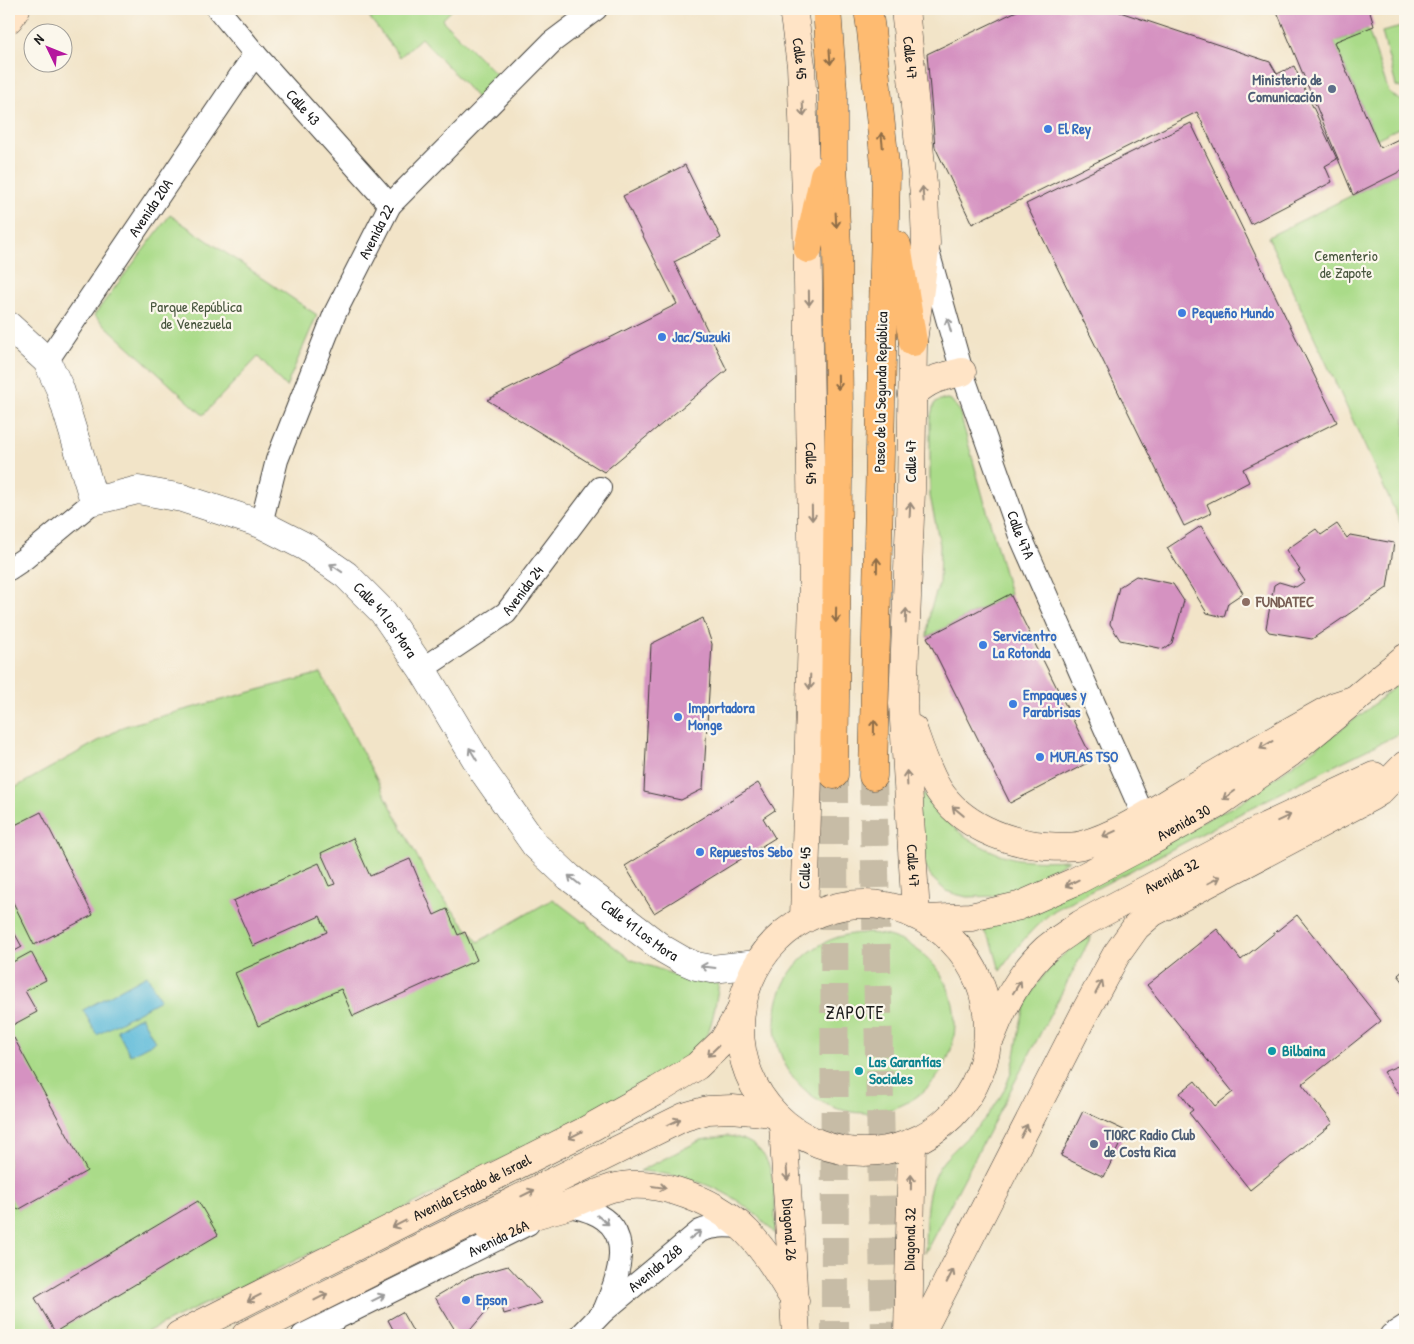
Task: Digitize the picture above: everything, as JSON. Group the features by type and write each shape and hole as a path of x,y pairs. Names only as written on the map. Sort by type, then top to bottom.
{"highway":[{"path":"827,9 833,92 837,247 838,399 834,775"},
{"name":"Paseo de la Segunda República","path":"868,9 886,174 873,776"},
{"path":"808,249 833,132"},
{"path":"886,174 913,342"}],"main road":[{"path":"9,19 16,9"},
{"name":"Calle 45","path":"792,9 801,65 808,249 813,598 804,919"},
{"name":"Calle 47","path":"906,9 924,194 926,243 913,342 911,490 903,704 921,917"},
{"path":"912,395 924,384 939,377 962,372"},
{"name":"Avenida 30","path":"921,917 971,917 1019,906 1114,861 1214,806 1290,753 1405,658"},
{"path":"903,704 928,768 938,788 954,809 974,823 1012,841 1058,847 1081,845 1108,835 1144,817 1326,710 1356,699"},
{"name":"Avenida 32","path":"987,1046 1000,1013 1025,974 1047,949 1081,924 1266,826 1405,761"},
{"path":"920,1335 1084,1014 1116,955 1136,927 1152,913 1379,792 1405,765"},
{"path":"871,903 894,907 921,917 964,952 980,981 988,1013 987,1046 978,1076 962,1105 939,1127 912,1143 890,1150 867,1153 845,1152 823,1146 802,1137 778,1119 755,1089 748,1076 742,1055 739,1033 740,1011 746,987 757,964 786,931 804,919 825,910 848,904 871,903"},
{"name":"Avenida Estado de Israel","path":"179,1335 582,1132 658,1090 697,1066 723,1041 740,1011"},
{"name":"Avenida Estado de Israel","path":"246,1335 684,1117 708,1110 732,1109 778,1119"},
{"name":"Diagonal 26","path":"778,1119 795,1301 796,1335"},
{"name":"Diagonal 32","path":"908,1335 912,1143"},
{"path":"427,1244 565,1206 613,1188 638,1184 665,1187 714,1205 730,1216 759,1244 795,1301"}],"street":[{"name":"Calle 43","path":"218,9 255,54 390,205"},
{"name":"Avenida 22","path":"261,524 277,460 335,313 390,205 552,42 596,9"},
{"name":"Avenida 20A","path":"47,361 255,54"},
{"name":"Calle 47A","path":"926,243 962,372 1019,532 1144,817"},
{"path":"9,326 47,361 60,389 94,501 24,559 9,569"},
{"name":"Avenida 24","path":"422,669 506,613 600,488"},
{"name":"Calle 41 Los Mora","path":"94,501 138,490 182,498 261,524 306,547 346,575 383,612 422,669 483,771 536,845 569,877 663,949 682,960 696,966 712,969 757,964"},
{"path":"565,1206 581,1208 594,1213 608,1222 620,1239 620,1262 617,1280 604,1311"},
{"name":"Avenida 26A","path":"303,1335 565,1206"},
{"name":"Avenida 26B","path":"581,1335 604,1311 700,1231 710,1227 742,1227"},
{"path":"933,1335 937,1301"},
{"path":"1391,1335 1405,1326"}],"green space":[{"path":"363,9 453,9 442,20 502,80 480,101 421,38 400,57"},
{"path":"1405,26 1405,90 1396,86 1382,32"},
{"path":"1368,29 1389,93 1405,103 1405,125 1376,139 1334,42"},
{"name":"Cementerio de Zapote","path":"1405,169 1405,533 1268,237"},
{"name":"Parque República de Venezuela","path":"170,215 317,315 286,387 258,357 203,415 94,315"},
{"path":"940,400 951,400 959,410 1010,594 927,637 930,611 939,584 940,545 930,496 930,419 934,404"},
{"path":"321,673 431,883 478,942 553,899 583,922 586,921 589,927 630,959 695,982 719,983 708,1033 698,1051 677,1071 409,1206 140,1335 9,1335 9,791 125,726"},
{"path":"1405,678 1405,731 1299,783 1055,910 1025,938 1000,971 993,946 980,925 1241,803 1367,710"},
{"path":"917,782 935,809 947,821 959,832 987,849 1018,859 1069,860 1012,893 1000,896 967,897 946,891 932,878 919,855"},
{"path":"874,933 883,934 908,943 929,959 945,980 954,1005 954,1041 945,1066 929,1087 908,1103 900,1106 883,1112 856,1113 847,1112 822,1103 795,1080 785,1066 776,1041 775,1014 776,1005 785,980 808,953 822,943 847,934"},
{"path":"1091,936 925,1253 928,1201 937,1171 947,1157 972,1133 994,1107 1003,1092 1012,1068 1024,1011 1037,985 1045,973 1066,952"},
{"path":"727,1136 744,1140 757,1148 765,1158 774,1186 775,1234 746,1207 731,1196 715,1188 680,1177 640,1171 701,1140"}],"water":[{"path":"147,975 160,1000 97,1035 83,1010"},
{"path":"141,1016 155,1042 130,1055 117,1030"}],"building":[{"name":"El Rey","path":"1021,9 1111,9 1270,62 1277,74 1294,66 1337,159 1325,166 1332,182 1251,224 1197,112 972,224 935,147 927,54"},
{"name":"Ministerio de Comunicación","path":"1276,9 1369,9 1374,26 1334,42 1380,148 1405,136 1405,169 1353,195"},
{"name":"Pequeño Mundo","path":"1191,123 1337,422 1243,469 1249,482 1207,504 1211,513 1184,526 1026,204"},
{"name":"Jac/Suzuki","path":"685,165 721,238 674,262 727,370 604,472 487,400 677,304 623,196"},
{"path":"1337,524 1347,538 1350,535 1394,543 1387,588 1312,639 1269,632 1266,628 1274,585 1279,582 1296,587 1305,581 1286,550 1316,529 1321,535"},
{"path":"1201,526 1243,593 1228,603 1224,617 1207,613 1167,548"},
{"path":"1136,576 1173,584 1184,601 1172,643 1164,649 1120,640 1110,624 1119,587"},
{"path":"1010,594 1093,760 1010,803 927,637"},
{"name":"Importadora Monge","path":"703,618 712,644 703,789 681,800 644,792 651,644"},
{"name":"Repuestos Sebo","path":"758,783 775,810 763,818 775,838 654,913 625,866"},
{"path":"41,812 93,915 34,945 9,894 9,828"},
{"path":"353,838 370,876 410,859 434,915 447,909 458,935 465,932 477,960 353,1016 341,989 258,1026 235,973 327,932 320,916 253,946 233,901 319,863 329,886 335,884 321,853"},
{"name":"Bilbaina","path":"1297,915 1381,1021 1302,1084 1333,1123 1250,1190 1189,1113 1193,1110 1180,1093 1195,1081 1215,1106 1233,1092 1147,985 1217,929 1241,960"},
{"path":"9,923 22,947 9,954"},
{"path":"31,952 46,980 25,991 37,1012 9,1027 9,964"},
{"path":"1405,969 1405,984 1398,975"},
{"path":"14,1038 87,1171 18,1210 9,1194 9,1041"},
{"path":"1405,1063 1405,1102 1383,1072"},
{"name":"TI0RC Radio Club de Costa Rica","path":"1083,1111 1126,1131 1104,1177 1061,1156"},
{"path":"198,1201 218,1235 55,1332 35,1298"},
{"name":"Epson","path":"508,1266 542,1303 504,1314 499,1296 466,1335 458,1335 435,1297 469,1277"},
{"path":"402,1312 415,1335 396,1335 388,1320"}],"tunnel":[{"path":"834,775 835,1335"},
{"path":"873,776 885,1335"}],"place":[{"name":"Ministerio de Comunicación","path":"1332,89"},
{"name":"El Rey","path":"1048,129"},
{"name":"Pequeño Mundo","path":"1182,313"},
{"name":"Jac/Suzuki","path":"662,337"},
{"name":"FUNDATEC","path":"1246,602"},
{"name":"Servicentro La Rotonda","path":"983,645"},
{"name":"Empaques y Parabrisas","path":"1013,704"},
{"name":"Importadora Monge","path":"678,717"},
{"name":"MUFLAS TSO","path":"1040,757"},
{"name":"Repuestos Sebo","path":"700,852"},
{"name":"Bilbaina","path":"1272,1051"},
{"name":"Las Garantías Sociales","path":"859,1071"},
{"name":"TI0RC Radio Club de Costa Rica","path":"1094,1144"},
{"name":"Epson","path":"466,1300"}],"district":[{"name":"ZAPOTE","path":"855,1013"}]}
